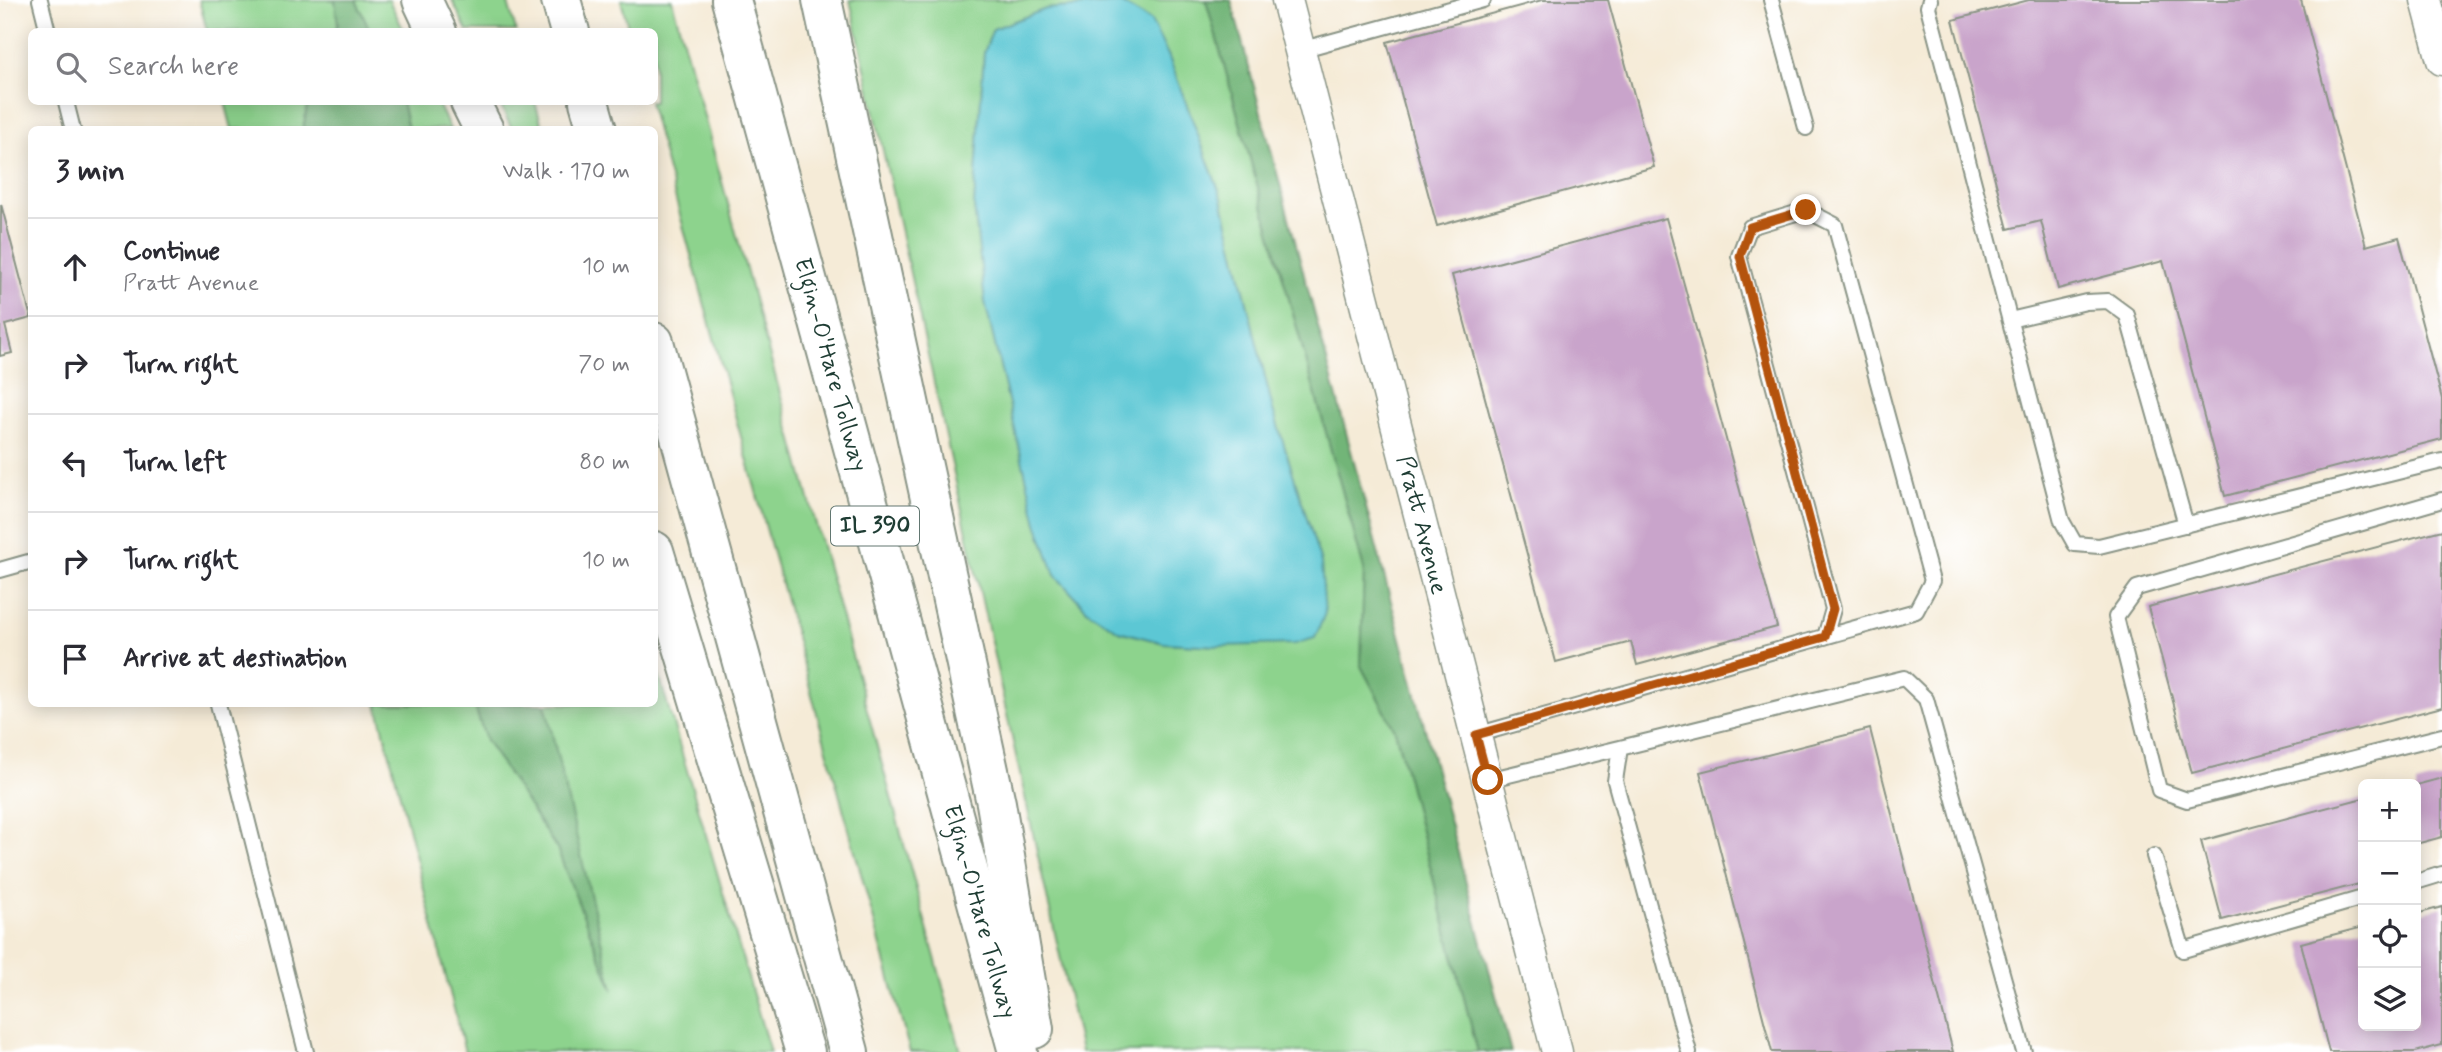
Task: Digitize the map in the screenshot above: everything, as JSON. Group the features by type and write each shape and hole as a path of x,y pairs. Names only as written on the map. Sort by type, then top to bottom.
{"highway":[{"path":"422,0 435,28"},
{"path":"561,0 569,28"},
{"name":"Elgin-O'Hare Tollway","path":"731,0 1018,1052"},
{"path":"822,0 996,803 1038,1052"},
{"path":"472,105 482,126"},
{"path":"590,105 596,126"},
{"path":"658,357 849,1052"},
{"path":"658,564 805,1052"}],"street":[{"name":"Pratt Avenue","path":"1287,0 1557,1052"},
{"path":"2426,0 2442,60"}],"lane":[{"path":"40,0 47,28"},
{"path":"1300,50 1483,0"},
{"path":"1771,0 1806,128"},
{"path":"1930,0 1928,8 2062,521 2075,544 2099,546 2442,461"},
{"path":"67,105 72,126"},
{"path":"1476,735 1825,637 1916,611 1932,581 1835,225 1806,210 1750,227 1740,256 1833,609 1825,637"},
{"path":"2010,320 2086,302 2108,301 2127,316 2186,525"},
{"path":"2442,500 2137,588 2116,617 2159,790 2187,800 2442,736"},
{"path":"0,570 28,562"},
{"path":"1488,780 1904,678 1926,699 2024,1052"},
{"path":"219,707 306,1052"},
{"path":"1620,748 1615,781 1686,1051"},
{"path":"2154,856 2183,950 2358,899"},
{"path":"2421,880 2442,874"}],"green space":[{"path":"199,0 335,0 339,25 336,28 206,28"},
{"path":"335,0 356,0 369,28 336,28 338,25"},
{"path":"356,0 389,0 403,28 369,28"},
{"path":"452,0 507,0 515,28 466,28"},
{"path":"621,0 672,0 961,1052 910,1052 658,135 658,126 656,126 650,105 658,105 658,28 628,28"},
{"path":"850,0 1206,0 1364,569 1361,666 1395,730 1478,1052 1081,1052","holes":["1121,3 1168,55 1222,199 1273,410 1321,563 1219,646 1164,643 1119,631 1088,611 1055,575 1037,523 985,301 974,206 984,53 993,29 1046,9"]},
{"path":"1206,0 1231,0 1511,1052 1478,1052 1395,730 1361,666 1364,569"},
{"path":"226,105 307,105 304,126 231,126"},
{"path":"307,105 403,105 407,126 304,126"},
{"path":"403,105 438,105 449,126 407,126"},
{"path":"500,105 536,105 542,126 511,126"},
{"path":"658,672 770,1052 465,1052 378,707 475,707 486,740 557,849 610,983 546,707 658,707"},
{"path":"475,707 546,707 613,990 557,849 486,740"}],"water":[{"path":"1121,3 1151,21 1168,55 1222,199 1273,410 1321,563 1325,613 1315,638 1295,644 1219,646 1164,643 1119,631 1088,611 1055,575 1037,523 985,302 974,206 984,53 993,29 1046,9"}],"building":[{"path":"1542,0 1608,0 1654,167 1437,226 1387,42"},
{"path":"2029,0 2301,0 2366,246 2399,237 2442,399 2442,439 2225,496 2163,261 2058,289 2041,221 2008,229 1953,20"},
{"path":"1,204 28,307 28,319 5,325 12,353 0,356"},
{"path":"1666,218 1777,627 1637,665 1631,642 1556,662 1452,275"},
{"path":"2442,530 2442,707 2192,773 2148,607"},
{"path":"1870,729 1953,1052 1772,1052 1700,772"},
{"path":"2442,778 2442,837 2421,843 2421,842 2421,784"},
{"path":"2358,799 2358,884 2222,920 2201,841"},
{"path":"2442,907 2442,1045 2415,1052 2329,1052 2301,943 2358,928 2358,1031 2421,1031 2421,913"}],"route":[{"path":"1488,780 1476,735 1825,637 1833,609 1740,256 1750,227 1806,210"}]}
